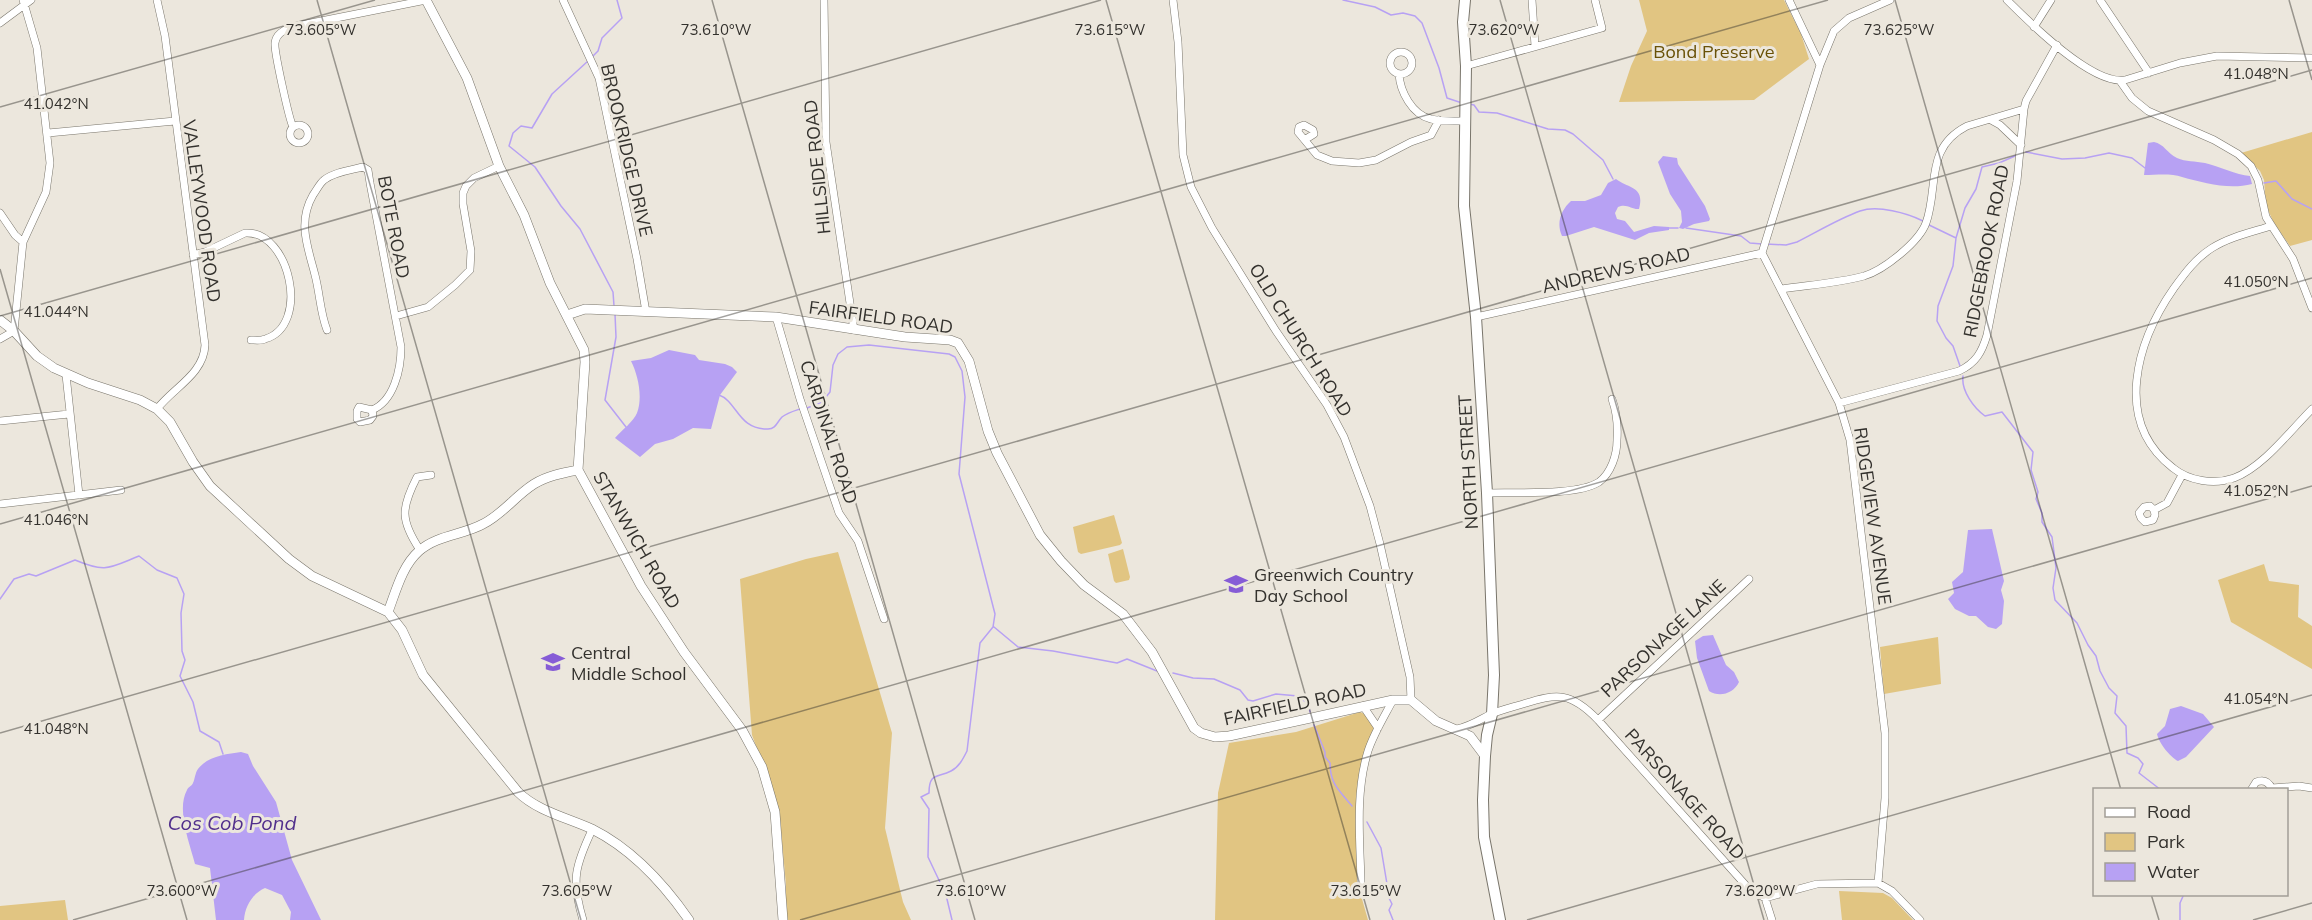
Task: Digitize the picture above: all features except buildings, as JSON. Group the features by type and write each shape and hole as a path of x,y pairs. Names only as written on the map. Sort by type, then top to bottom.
{"main road":[{"name":"NORTH STREET","path":"1465,0 1463,22 1466,66 1464,206 1476,318 1487,493 1494,675 1492,714 1485,756 1484,837 1500,920"}],"street":[{"name":"VALLEYWOOD ROAD","path":"157,0 163,25 205,352 194,373 157,409"},
{"path":"293,127 288,115 275,43 281,32 291,27 426,0"},
{"name":"STANWICH ROAD","path":"426,0 467,78 500,166 524,215 550,283 581,341 585,357 578,470 641,586 684,652 738,725 762,767 775,812 783,885 783,920"},
{"name":"BROOKRIDGE DRIVE","path":"563,0 600,82 640,270 646,312"},
{"name":"HILLSIDE ROAD","path":"824,0 826,142 854,330"},
{"name":"OLD CHURCH ROAD","path":"1173,0 1178,42 1183,155 1191,187 1212,228 1276,331 1327,405 1344,437 1370,506 1380,544 1410,677 1411,700"},
{"path":"1532,0 1536,46"},
{"path":"1466,66 1602,28 1595,0"},
{"path":"1789,0 1820,65"},
{"path":"1764,248 1820,65 1834,31 1849,18 1890,0"},
{"path":"2007,0 2034,27 2057,45 2099,75 2120,81 2217,56 2312,58"},
{"path":"2034,27 2050,0"},
{"path":"2101,0 2149,73"},
{"path":"0,23 26,2 35,38 50,158 48,185 23,242 14,331"},
{"name":"RIDGEBROOK ROAD","path":"1839,403 1959,371 1968,367 1979,356 1987,334 2017,181 2026,101 2057,45"},
{"path":"1399,74 1404,94 1410,104 1426,118 1465,121"},
{"path":"2120,81 2132,98 2148,111 2214,140 2238,154 2251,166 2258,180 2262,205 2271,226 2293,259 2312,308"},
{"path":"1782,290 1866,276 1898,257 1924,228 1934,167 1947,141 1959,130 2024,109"},
{"path":"1306,140 1317,155 1332,161 1368,163 1431,135 1439,120"},
{"path":"1990,120 2000,125 2021,145"},
{"path":"48,133 175,121"},
{"path":"396,316 428,307 470,270 471,251 463,193 474,178 500,166"},
{"name":"BOTE ROAD","path":"327,330 304,234 306,210 323,181 335,174 363,167 368,170 401,347 400,366 386,402 372,410"},
{"path":"0,213 15,236 23,242"},
{"path":"2271,226 2224,242 2200,258 2188,269 2160,309 2141,352 2136,382 2140,419 2145,434 2157,454 2181,475 2219,481 2244,473 2263,458 2312,409"},
{"path":"193,255 205,252 245,233 264,237 279,253 290,284 291,308 277,333 265,339 251,340"},
{"name":"RIDGEVIEW AVENUE","path":"1764,248 1782,290 1839,403 1847,426 1885,733 1885,798 1878,883"},
{"name":"ANDREWS ROAD","path":"1476,318 1764,248"},
{"name":"FAIRFIELD ROAD","path":"567,315 581,309 599,309 776,317 854,330 950,340 958,343 969,361 988,431 997,453 1040,535 1084,585 1123,614 1152,652 1189,721 1201,733 1215,737 1229,736 1393,700 1411,700"},
{"name":"CARDINAL ROAD","path":"776,317 803,409 839,513 858,541 884,619"},
{"path":"0,321 14,331 42,360 66,375 140,400 157,409 173,427 210,486 289,559 312,576 388,612 402,630 425,678 518,792 533,804 610,839 633,856 689,920"},
{"path":"0,339 14,331"},
{"path":"66,375 78,495"},
{"path":"1487,493 1581,489 1599,481 1611,468 1617,450 1618,422 1612,399"},
{"path":"0,421 69,414"},
{"path":"388,612 402,574 420,550 440,539 471,530 488,522 526,490 542,480 556,474 578,470"},
{"path":"420,550 405,524 404,506 417,477 431,475"},
{"path":"2154,510 2167,503 2181,475"},
{"path":"0,504 121,490"},
{"name":"PARSONAGE LANE","path":"1598,720 1749,579"},
{"name":"PARSONAGE ROAD","path":"1492,714 1555,695 1583,704 1750,890 1766,898"},
{"path":"1361,882 1359,824 1362,782 1368,752 1393,700"},
{"path":"1411,700 1436,721 1470,736 1485,756"},
{"path":"1363,706 1378,728"},
{"path":"1457,729 1473,725 1492,714"},
{"path":"2252,788 2256,782 2262,780 2271,788"},
{"path":"2281,788 2300,786 2312,788"},
{"path":"583,920 577,897 576,868 592,830"},
{"path":"1772,920 1766,898 1817,884 1878,883 1892,891 1920,920"}],"green space":[{"name":"Bond Preserve","path":"1639,0 1784,0 1801,34 1809,59 1754,100 1619,102 1631,66 1647,31"},
{"path":"2312,132 2312,240 2290,246 2274,223 2266,206 2264,180 2260,171 2241,153"},
{"path":"1114,515 1122,543 1081,554 1078,552 1073,527"},
{"path":"1123,549 1130,577 1129,580 1116,583 1108,554"},
{"path":"838,552 892,733 885,828 903,902 911,920 785,920 786,885 779,809 752,735 740,579"},
{"path":"2264,564 2269,581 2299,585 2298,617 2312,626 2312,669 2231,622 2218,580"},
{"path":"1938,637 1941,684 1884,694 1880,647"},
{"path":"1360,712 1369,716 1374,730 1360,786 1358,858 1360,892 1368,920 1215,920 1218,793 1229,743 1296,732"},
{"path":"1839,891 1883,893 1892,898 1913,920 1842,920"},
{"path":"65,900 68,920 0,920 0,906"}],"water":[{"path":"2154,142 2180,159 2205,163 2250,176 2252,184 2226,186 2173,175 2144,175 2148,143"},
{"path":"1663,156 1677,158 1678,164 1705,206 1709,221 1683,229 1679,228 1682,222 1681,211 1670,194 1658,162"},
{"path":"1616,179 1635,189 1640,196 1639,209 1618,207 1615,213 1617,219 1625,221 1634,232 1654,226 1669,227 1669,230 1649,233 1635,240 1594,227 1562,236 1560,222 1567,205 1571,201 1585,201 1601,195 1608,183"},
{"path":"669,350 695,355 699,360 725,364 737,372 720,395 711,429 693,428 673,439 655,444 640,457 615,438 633,419 639,407 639,386 631,361 651,358"},
{"path":"1992,529 2004,581 2001,590 2004,601 2002,624 1996,629 1988,627 1976,616 1969,616 1955,609 1948,599 1954,593 1952,582 1963,572 1968,530"},
{"path":"1713,635 1726,665 1734,672 1739,682 1734,689 1722,694 1709,691 1697,658 1695,641 1703,636"},
{"path":"2181,706 2203,714 2214,727 2186,757 2178,761 2165,749 2157,734 2165,726 2170,709"},
{"name":"Cos Cob Pond","path":"241,752 248,754 276,802 292,860 321,920 290,920 291,912 282,895 265,888 250,901 244,920 216,920 210,868 195,864 183,817 184,798 202,765 218,756"}],"waterway":[{"path":"591,58 598,51 602,38 622,18 617,0"},
{"path":"1343,0 1375,7 1391,15 1403,13 1415,16 1422,23 1439,68 1447,98 1462,103"},
{"path":"588,61 552,94 532,128 521,126 513,133 509,146 535,167 561,206 580,229 613,292 614,306"},
{"path":"1469,104 1474,105 1479,112 1497,113 1548,129 1565,130 1573,134 1603,160 1613,179"},
{"path":"2026,152 2062,159 2085,158 2109,153 2132,158 2145,168"},
{"path":"1960,366 1953,346 1937,321 1938,306 1953,266 1956,238 1965,208 1976,189 1982,167 2015,156"},
{"path":"2264,183 2276,181 2292,199 2312,209"},
{"path":"1766,244 1786,245 1797,242 1867,209 1892,211 1923,221"},
{"path":"1927,224 1956,238"},
{"path":"1668,228 1678,228"},
{"path":"1686,228 1741,236 1750,243 1762,244"},
{"path":"615,314 616,337 605,400 626,427"},
{"path":"807,408 822,402 830,392 833,365 838,354 847,347 869,345 949,354 955,357 962,371 965,397 959,474 995,614 993,627 980,643 967,751 954,769 935,777 929,786 929,793 921,797 929,809 928,857 946,895 952,920"},
{"path":"1963,376 1966,393 1977,408 1985,416 2002,412 2033,452 2031,470 2038,492 2036,499 2042,513 2042,522 2052,537 2056,568 2053,588 2055,600 2077,623 2096,656 2100,671 2109,688 2117,696 2115,713 2126,726 2127,753 2138,758 2143,764 2139,773 2158,788"},
{"path":"719,395 725,398 744,420 758,428 773,428 782,417 800,409"},
{"path":"0,599 14,579 29,574 36,576 75,560 101,568 121,564 139,556 157,570 177,578 184,594 181,613 182,651 185,660 180,676 193,702 200,731 219,742 223,754"},
{"path":"994,627 1018,647 1117,663 1127,659 1157,671"},
{"path":"1173,673 1193,678 1214,679 1240,690 1248,700 1253,701 1276,694 1298,696 1308,704 1310,712"},
{"path":"1314,725 1325,757 1330,763 1334,782 1352,806"},
{"path":"1367,822 1381,848 1386,888 1392,904 1389,910 1393,920"},
{"path":"2180,920 2180,903 2183,896"}],"place":[{"name":"Greenwich Country Day School","path":"1236,584"},
{"name":"Central Middle School","path":"553,662"}]}
